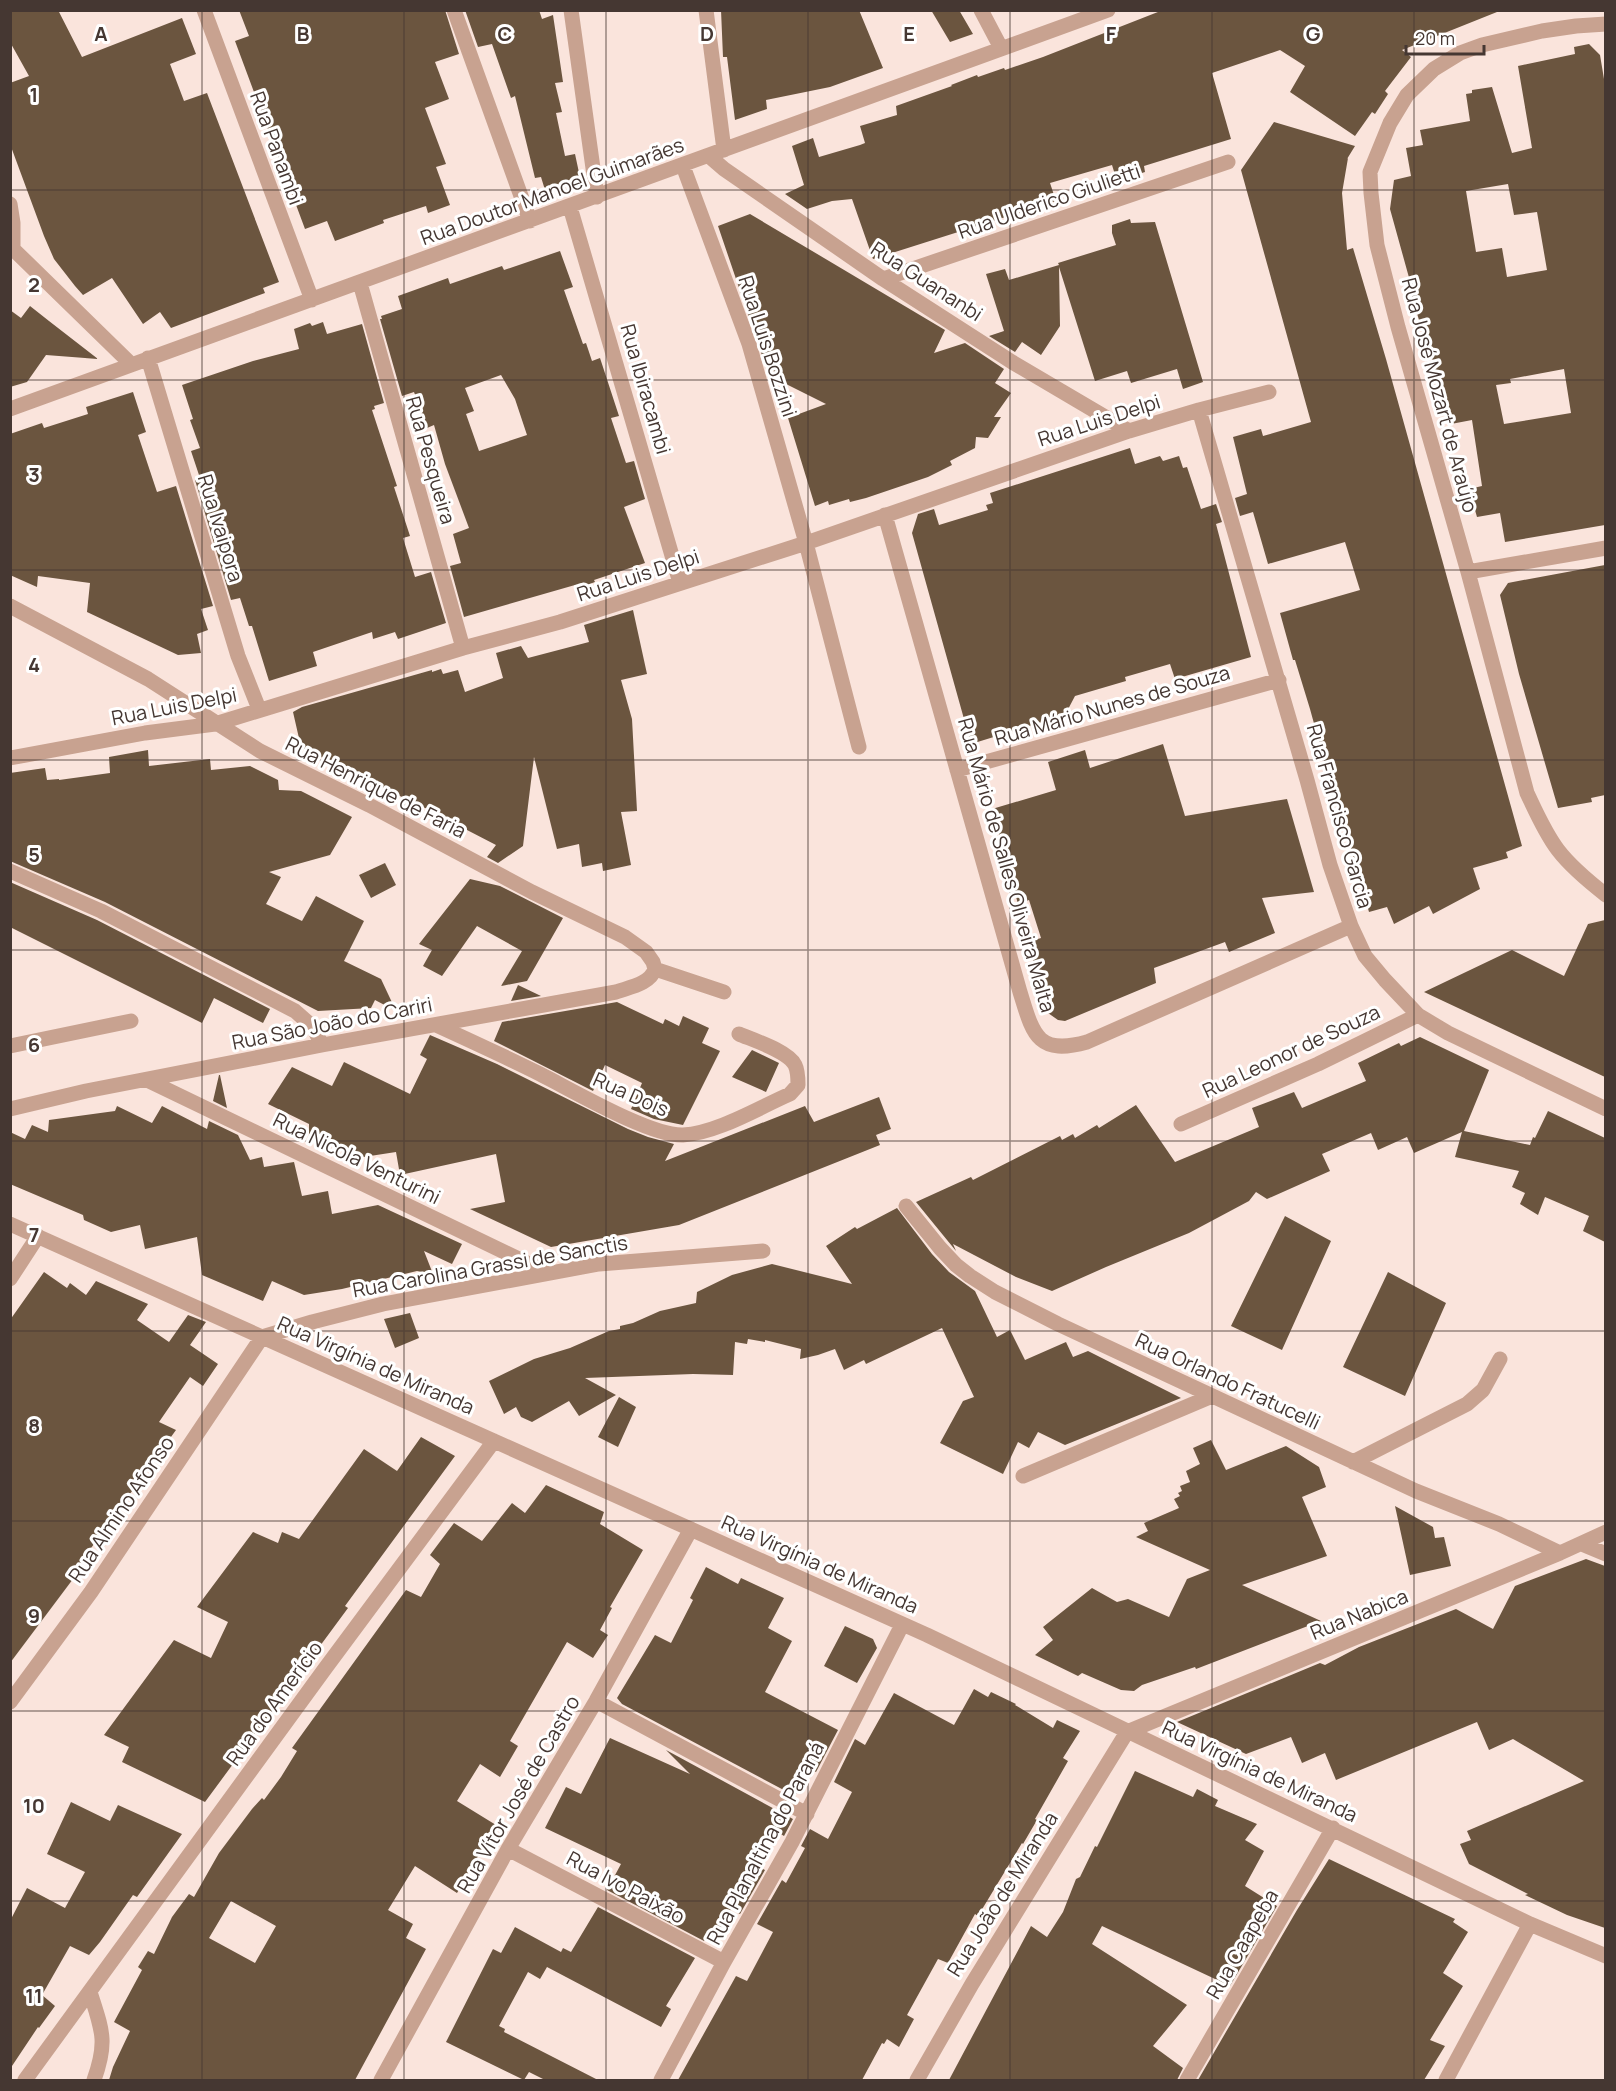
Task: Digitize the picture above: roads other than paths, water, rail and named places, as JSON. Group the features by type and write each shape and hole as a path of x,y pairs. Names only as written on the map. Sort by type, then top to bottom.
{"street":[{"name":"Rua Panambi","path":"204,10 312,300"},
{"path":"454,10 530,221"},
{"path":"571,10 597,197"},
{"path":"706,10 724,150"},
{"path":"981,10 1002,48"},
{"name":"Rua Doutor Manoel Guimarães","path":"10,410 131,364 570,207 1108,10"},
{"name":"Rua José Mozart de Araújo","path":"1605,24 1542,31 1482,45 1460,53 1434,69 1407,95 1390,123 1370,172 1377,244 1527,793 1558,850 1580,875 1605,895"},
{"name":"Rua Guananbi","path":"709,156 724,169 883,279 1012,362 1129,431"},
{"name":"Rua Ulderico Giulietti","path":"883,279 1228,162"},
{"name":"Rua Luis Bozzini","path":"682,166 749,344 806,543 859,747"},
{"path":"10,204 13,222 12,247 131,364"},
{"name":"Rua Ibiracambi","path":"570,207 680,583"},
{"name":"Rua Pesqueira","path":"360,283 462,648"},
{"name":"Rua Ivaipora","path":"148,358 235,644 259,709"},
{"name":"Rua Luis Delpi","path":"10,758 145,733 215,724 462,648 560,622 806,543 1129,431 1269,392"},
{"name":"Rua Francisco Garcia","path":"1199,410 1279,680 1330,865 1351,926 1365,956 1418,1015 1448,1033 1605,1109"},
{"name":"Rua Mário de Salles Oliveira Malta","path":"885,515 1030,1024 1039,1037 1047,1044 1057,1047 1068,1047 1087,1042 1351,926"},
{"path":"1468,572 1605,549"},
{"name":"Rua Henrique de Faria","path":"10,606 148,679 260,752 369,805 532,892 625,937 646,952 655,969"},
{"name":"Rua Mário Nunes de Souza","path":"957,770 1279,680"},
{"path":"10,871 101,911 296,1011 308,1020 322,1045"},
{"path":"655,969 724,992"},
{"name":"Rua São João do Cariri","path":"10,1109 86,1091 322,1045 616,992 640,984 653,975 655,969"},
{"name":"Rua Leonor de Souza","path":"1181,1124 1318,1064 1418,1015"},
{"path":"10,1046 131,1021"},
{"name":"Rua Dois","path":"436,1025 626,1117 666,1133 680,1135 715,1128 790,1094 798,1085 795,1065 791,1060 766,1045 739,1034"},
{"name":"Rua Nicola Venturini","path":"147,1080 548,1273"},
{"name":"Rua Orlando Fratucelli","path":"906,1206 956,1265 995,1292 1353,1462 1416,1491 1499,1524 1560,1553"},
{"name":"Rua Virgínia de Miranda","path":"10,1224 938,1640 1530,1924 1605,1956"},
{"path":"10,1279 38,1236"},
{"name":"Rua Carolina Grassi de Sanctis","path":"262,1337 383,1304 599,1264 764,1251"},
{"name":"Rua Almino Afonso","path":"10,1702 91,1592 262,1337"},
{"path":"1353,1462 1467,1404 1483,1390 1500,1359"},
{"path":"1023,1476 1212,1396"},
{"name":"Rua do Amerício","path":"25,2080 494,1441"},
{"name":"Rua Vítor José de Castro","path":"381,2080 508,1849 596,1701 691,1528"},
{"name":"Rua Nabica","path":"1127,1732 1582,1544 1605,1532"},
{"path":"1582,1544 1605,1554"},
{"name":"Rua Planaltina do Paraná","path":"661,2080 807,1814 902,1625"},
{"path":"596,1701 807,1814"},
{"name":"Rua João de Miranda","path":"916,2080 972,1984 1127,1732"},
{"name":"Rua Caapeba","path":"1187,2080 1333,1828"},
{"name":"Rua Ivo Paixão","path":"508,1849 724,1962"},
{"path":"1446,2080 1530,1924"},
{"path":"90,1992 103,2042 103,2056 94,2080"}]}
